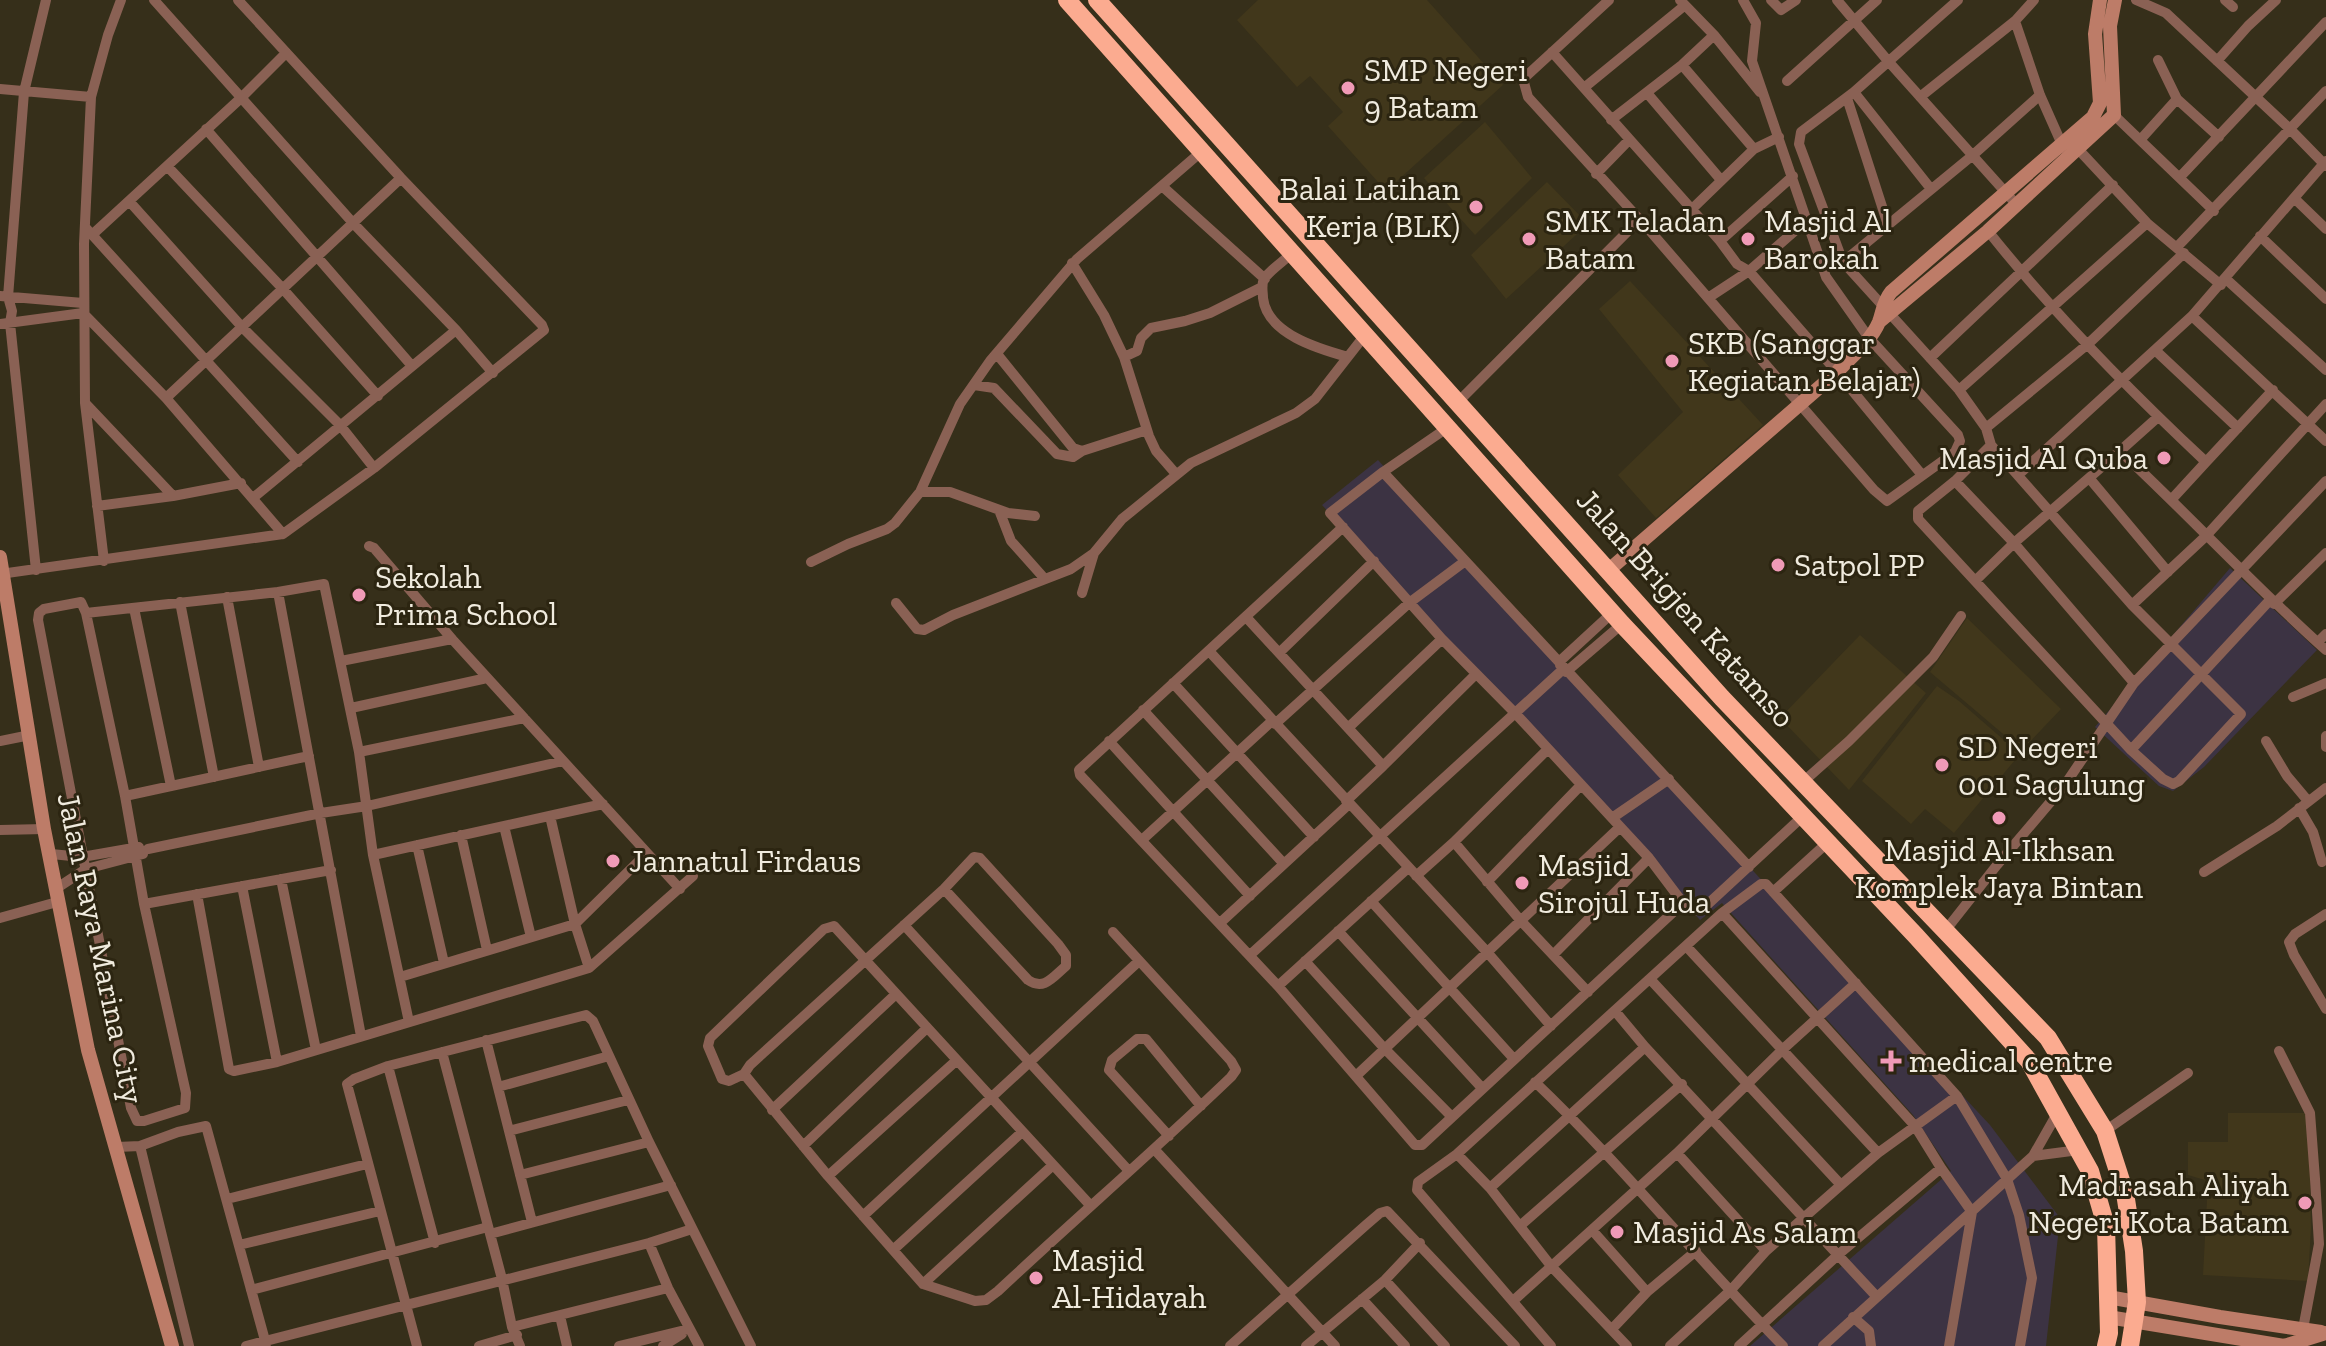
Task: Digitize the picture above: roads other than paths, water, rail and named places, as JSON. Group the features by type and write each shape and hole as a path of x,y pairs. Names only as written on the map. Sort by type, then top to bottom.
{"highway":[{"name":"Jalan Brigjen Katamso","path":"1067,0 1617,618 2029,1061 2090,1171 2106,1226 2106,1346"},
{"name":"Jalan Brigjen Katamso","path":"1097,0 1610,569 1722,698 2048,1038 2105,1131 2125,1193 2134,1251 2135,1311 2130,1346"}],"street":[{"path":"36,570 5,324 12,311 4,296 24,92 46,0"},
{"path":"104,561 85,403 83,308 89,231 91,97 121,0"},
{"path":"154,0 353,223 493,373"},
{"path":"0,565 36,570 287,531 374,468 540,336 544,328 238,0"},
{"path":"1609,0 1523,79 1528,97 1885,501 1893,499 1955,452 1960,441 1958,435 1869,338 1826,277 1752,61 1756,23 1743,0"},
{"path":"1771,0 1781,10 1796,0"},
{"path":"1837,0 2016,204"},
{"path":"1787,81 1877,0"},
{"path":"1958,0 1850,95 1801,132 1799,144 1843,262 1889,308 1959,390 1986,428 1991,445 2132,605 2241,714 2179,781 2173,784 2163,779 2131,750 1918,519 1917,515 1991,445"},
{"path":"1920,97 2015,21 2034,0"},
{"path":"2079,143 2100,103 2095,34 2100,0"},
{"path":"2115,0 2110,26 2114,115 2214,211"},
{"path":"2018,475 2192,316 2325,164 2166,13 2136,0"},
{"path":"2217,61 2276,0"},
{"path":"1585,87 1682,3 1714,35 1764,97"},
{"path":"2015,21 2040,95 2062,142"},
{"path":"2180,177 2326,22"},
{"path":"1611,120 1682,65 1714,35"},
{"path":"1552,52 1737,264 1749,271 1922,475"},
{"path":"89,231 129,201 286,53"},
{"path":"2158,60 2177,99 2219,137"},
{"path":"1682,65 1754,149"},
{"path":"0,89 91,97"},
{"path":"1986,428 2088,344 2181,250 2326,91"},
{"path":"1647,93 1721,180"},
{"path":"1850,95 1931,189"},
{"path":"1850,95 1888,225"},
{"path":"1843,262 1973,155 2040,95"},
{"path":"2141,139 2177,99"},
{"path":"1889,308 1988,231 2079,143 2114,115"},
{"path":"206,129 412,366"},
{"path":"1692,209 1754,149 1779,137"},
{"path":"1596,174 1629,140"},
{"path":"2062,142 2079,143"},
{"path":"1610,569 1837,372 1869,338 1889,308 2005,193 2062,142 2079,143 2147,223 2223,282 2326,370"},
{"path":"811,562 887,529 920,492 960,404 1072,263 1201,152"},
{"path":"167,166 378,396"},
{"path":"1720,241 1793,176"},
{"path":"166,398 401,178"},
{"path":"1930,358 2113,185"},
{"path":"1162,186 1263,283 1264,305 1273,320 1284,330 1318,349 1348,357"},
{"path":"2294,198 2326,229"},
{"path":"129,201 242,327 340,425 374,468"},
{"path":"1458,402 1638,221"},
{"path":"1708,298 1749,271 1805,222"},
{"path":"1959,390 2147,223"},
{"path":"89,231 298,462"},
{"path":"1988,231 2052,308 2120,380 2206,462"},
{"path":"2260,236 2326,299"},
{"path":"1124,357 1137,351 1141,338 1151,328 1210,313 1263,283 1292,253"},
{"path":"1072,263 1104,315 1124,357 1156,451 1176,474"},
{"path":"4,296 83,308 253,498 287,531"},
{"path":"5,324 83,308"},
{"path":"2192,316 2326,441"},
{"path":"253,498 456,330"},
{"path":"896,603 917,629 924,630 953,615 1071,569 1094,553 1122,519 1191,463 1296,413 1315,399 1365,335"},
{"path":"2155,350 2238,428"},
{"path":"997,354 1073,448 1082,451"},
{"path":"974,385 994,388 1057,454 1073,457 1082,451 1147,430"},
{"path":"2172,499 2273,390"},
{"path":"85,403 173,496"},
{"path":"2132,605 2206,536 2326,404"},
{"path":"1975,581 2158,417"},
{"path":"1447,428 1330,513 1409,603 1616,822 1649,858 1683,903 1694,911 1749,867 1802,817"},
{"path":"2120,451 2172,499 2272,602 2322,646 2326,634"},
{"path":"1383,472 1560,661 1564,672 1669,779 1749,867"},
{"path":"2090,479 2168,572"},
{"path":"1955,481 2014,543 2134,683"},
{"path":"1945,931 2064,786 2134,683 2326,481"},
{"path":"97,506 241,483"},
{"path":"920,492 950,492 999,510 1035,516"},
{"path":"999,510 1011,541 1044,578"},
{"path":"1343,527 1083,765 1080,775 1250,955 1415,1145 1422,1145 1683,903"},
{"path":"369,546 680,889"},
{"path":"1082,593 1094,553"},
{"path":"2131,750 2272,602 2326,553"},
{"path":"1279,653 1374,561"},
{"path":"1143,839 1409,603 1464,562"},
{"name":"Jalan Raya Marina City","path":"0,565 44,829 88,1050 172,1346"},
{"path":"86,613 324,584 359,752 373,855 409,1022"},
{"path":"278,592 361,1036"},
{"path":"227,597 259,767"},
{"path":"81,602 86,613 187,1103 181,1110 137,1121 131,1108 38,620 39,613 44,609 81,602"},
{"path":"180,602 214,777"},
{"path":"134,608 171,786"},
{"path":"1804,781 1933,657 1961,616"},
{"path":"1246,617 1383,766"},
{"path":"1560,661 1617,618"},
{"path":"1250,955 1564,672 1617,618"},
{"path":"341,661 452,639"},
{"path":"1348,728 1442,639"},
{"path":"1209,651 1487,952 1551,1026"},
{"path":"1220,923 1314,837 1476,674"},
{"path":"351,708 487,678"},
{"path":"1173,683 1314,837"},
{"path":"2293,697 2326,683"},
{"path":"1143,710 1284,864"},
{"path":"359,752 524,718"},
{"path":"0,741 30,735"},
{"path":"2326,736 2326,747"},
{"path":"1109,741 1250,896"},
{"path":"2266,741 2304,805 2322,862"},
{"path":"1278,986 1371,901 1454,842 1548,749"},
{"path":"125,796 309,756"},
{"path":"0,918 57,895 86,869 136,852 367,806 563,761"},
{"path":"1357,1075 1521,921 1616,822 1669,779"},
{"path":"1487,882 1581,785"},
{"path":"2204,872 2326,788"},
{"path":"373,855 603,804"},
{"path":"550,816 575,924 589,968"},
{"path":"504,826 531,937"},
{"path":"0,830 44,829"},
{"path":"461,835 487,950"},
{"path":"1454,842 1521,921 1588,992"},
{"path":"1773,892 1827,843"},
{"path":"417,845 444,963"},
{"path":"51,854 82,857 136,852"},
{"path":"400,977 575,924 647,853"},
{"path":"944,889 1037,986 1043,985 1066,966 1066,955 1058,944 980,858 974,857 944,889 865,958 744,1074 729,1081 722,1079 708,1042 813,939 824,929 834,926 865,958 990,1098 1090,1205"},
{"path":"1554,954 1649,858"},
{"path":"144,904 331,870"},
{"path":"197,894 229,1069 238,1071 589,968 693,876"},
{"path":"281,879 316,1050"},
{"path":"1551,1346 1417,1190 1418,1182 1457,1154 1722,913 1755,885 1766,884 1957,1096 2007,1179 2019,1215 2032,1278 2020,1346"},
{"path":"242,886 277,1062"},
{"path":"1371,901 1514,1059"},
{"path":"1722,913 1819,1016 1915,1126 1972,1212 1949,1346"},
{"path":"2326,914 2295,934 2289,942 2326,1009"},
{"path":"904,925 1129,1171"},
{"path":"1338,931 1482,1088"},
{"path":"744,1074 923,1284 975,1301 986,1300 1155,1150 1236,1070 1113,932"},
{"path":"1686,946 1878,1153"},
{"path":"863,1216 1139,961"},
{"path":"1305,961 1451,1116"},
{"path":"1650,979 1841,1185"},
{"path":"1513,1301 1677,1153 1856,983"},
{"path":"772,1110 896,994"},
{"path":"1615,1011 1877,1297"},
{"path":"417,1346 347,1084 388,1066 586,1015 593,1021 628,1100 748,1345"},
{"path":"803,1146 927,1028"},
{"path":"1169,1136 1109,1070 1112,1060 1137,1039 1146,1039 1201,1106"},
{"path":"486,1040 532,1222"},
{"path":"1490,1188 1645,1047"},
{"path":"2279,1051 2310,1113 2319,1244 2303,1329"},
{"path":"442,1052 516,1336"},
{"path":"498,1087 609,1056"},
{"path":"828,1176 957,1060"},
{"path":"388,1066 435,1243"},
{"path":"2105,1131 2188,1073"},
{"path":"1535,1082 1605,1151 1783,1346"},
{"path":"1521,1225 1682,1084"},
{"path":"1670,1346 1730,1291 1766,1251 1841,1185 1878,1153 1957,1096"},
{"path":"509,1131 628,1100"},
{"path":"1823,1346 2033,1156 2058,1112"},
{"path":"117,1147 140,1146 206,1126 266,1343"},
{"path":"893,1250 1022,1132"},
{"path":"520,1175 649,1142"},
{"path":"140,1146 189,1346"},
{"path":"1155,1150 1335,1346"},
{"path":"2033,1156 2080,1150"},
{"path":"1677,1153 1766,1251"},
{"path":"1457,1154 1490,1188 1551,1266 1627,1346"},
{"path":"227,1199 367,1164"},
{"path":"923,1284 1053,1165"},
{"path":"1739,1346 1839,1254 1941,1168"},
{"path":"251,1290 671,1185"},
{"path":"239,1245 380,1211"},
{"path":"1230,1346 1383,1211 1387,1211 1420,1243 1515,1346"},
{"path":"246,1346 649,1243 692,1229"},
{"path":"1592,1230 1647,1292"},
{"path":"649,1243 668,1288 699,1346"},
{"path":"1306,1346 1385,1280 1420,1243"},
{"path":"1612,1329 1647,1292 1696,1251"},
{"path":"1385,1280 1445,1346"},
{"path":"479,1346 516,1336 560,1316 668,1288"},
{"path":"2108,1297 2135,1311 2284,1346 2326,1333"},
{"path":"1362,1299 1405,1346"},
{"path":"2108,1317 2135,1311 2326,1333"},
{"path":"560,1316 567,1346"},
{"path":"1853,1317 1869,1331 1871,1346"},
{"path":"619,1346 689,1328"},
{"path":"663,1346 689,1328"},
{"path":"1496,1346 1505,1337"}],"place":[{"name":"SMP Negeri 9 Batam","path":"1348,88"},
{"name":"Balai Latihan Kerja (BLK)","path":"1476,207"},
{"name":"SMK Teladan Batam","path":"1529,239"},
{"name":"Masjid Al Barokah","path":"1748,239"},
{"name":"SKB (Sanggar Kegiatan Belajar)","path":"1672,361"},
{"name":"Masjid Al Quba","path":"2164,458"},
{"name":"Satpol PP","path":"1778,565"},
{"name":"Sekolah Prima School","path":"359,595"},
{"name":"SD Negeri 001 Sagulung","path":"1942,765"},
{"name":"Masjid Al-Ikhsan Komplek Jaya Bintan","path":"1999,818"},
{"name":"Jannatul Firdaus","path":"613,861"},
{"name":"Masjid Sirojul Huda","path":"1522,883"},
{"name":"medical centre","path":"1891,1061"},
{"name":"Madrasah Aliyah Negeri Kota Batam","path":"2305,1203"},
{"name":"Masjid As Salam","path":"1617,1232"},
{"name":"Masjid Al-Hidayah","path":"1036,1278"}]}
